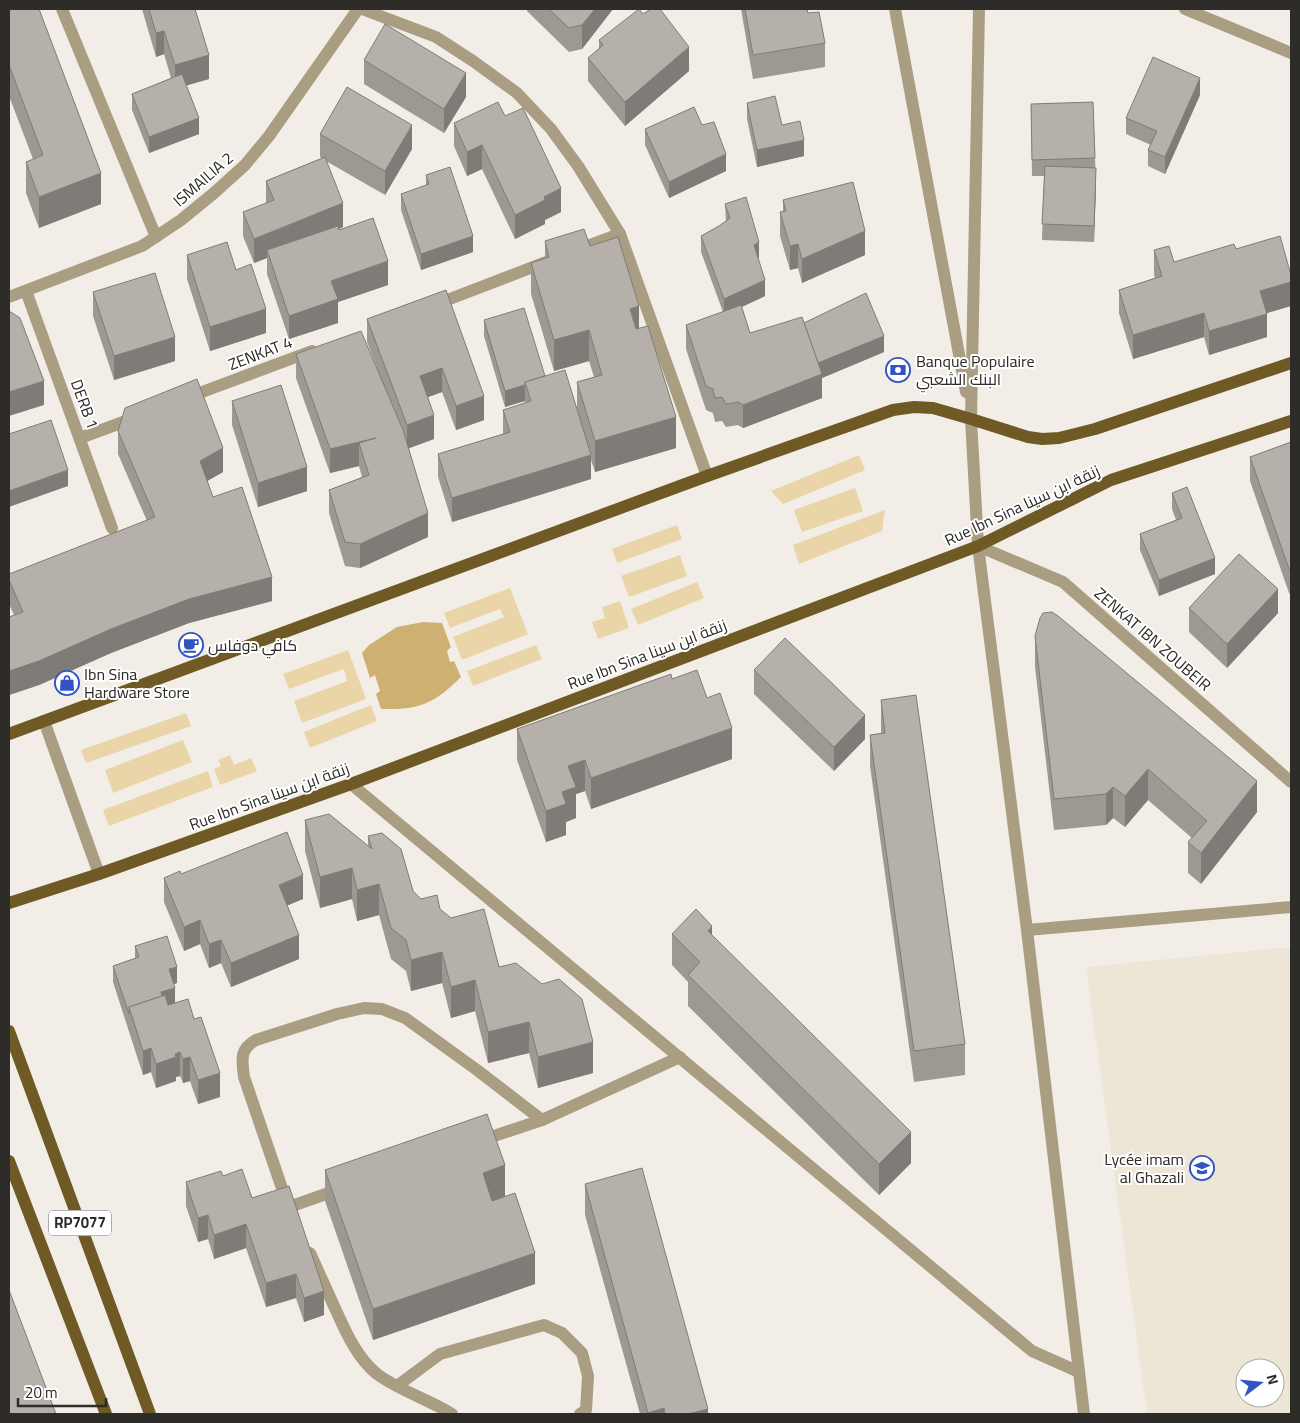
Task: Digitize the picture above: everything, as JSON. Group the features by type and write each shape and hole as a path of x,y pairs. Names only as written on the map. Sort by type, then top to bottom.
{"main road":[{"path":"9,734 707,476 894,410 914,407 933,408 1028,437 1042,439 1059,438 1095,429 1291,363"},
{"name":"Rue Ibn Sina زنقة ابن سينا","path":"9,903 99,874 351,784 978,546 1111,480 1291,420"},
{"name":"RP7077","path":"9,1031 150,1414"},
{"name":"RP7077","path":"9,1162 11,1175 106,1414"}],"street":[{"path":"62,9 156,237"},
{"name":"ISMAILIA 2","path":"9,297 142,246 208,199 245,165 269,136 358,9"},
{"path":"362,9 436,37 518,93 551,129 578,166 620,234 707,476"},
{"path":"895,9 970,419"},
{"path":"979,9 970,419 978,546 1027,930 1084,1414"},
{"path":"1185,9 1291,53"},
{"path":"425,308 620,234"},
{"name":"DERB 1","path":"26,291 112,528"},
{"name":"ZENKAT 4","path":"174,403 322,346"},
{"path":"80,438 146,414"},
{"name":"ZENKAT IBN ZOUBEIR","path":"978,546 1063,582 1291,782"},
{"path":"44,721 99,874"},
{"path":"351,784 1032,1351 1079,1372"},
{"path":"1027,930 1291,907"},
{"path":"354,1184 291,1211 244,1077 242,1059 244,1051 249,1044 256,1040 337,1014 364,1008 382,1009 405,1018 478,1070 542,1120"},
{"path":"467,1145 542,1120 680,1057"},
{"path":"304,1241 347,1335 359,1355 377,1374 452,1414"},
{"path":"397,1386 440,1354 544,1324 562,1333 582,1352 588,1376 586,1410 580,1414"}],"shaded area":[{"path":"859,455 865,470 783,504 771,491"},
{"path":"855,488 863,511 802,532 794,510"},
{"path":"885,510 882,531 799,564 793,545"},
{"path":"677,525 682,539 617,563 612,549"},
{"path":"680,555 687,576 629,597 621,576"},
{"path":"697,582 704,598 638,625 631,609"},
{"path":"510,588 528,634 462,660 453,637 504,617 500,609 450,628 444,613"},
{"path":"620,601 629,628 598,639 592,622 605,618 602,607"},
{"path":"423,622 442,623 451,647 447,651 450,662 454,661 461,677 442,694 425,704 406,708 381,709 376,694 380,691 375,675 370,678 362,653 369,645 397,627"},
{"path":"536,645 542,659 473,686 467,671"},
{"path":"348,650 366,699 302,723 294,701 347,681 344,669 289,689 283,674"},
{"path":"371,705 377,721 310,748 304,732"},
{"path":"186,713 191,726 86,763 81,750"},
{"path":"183,740 192,762 113,793 105,770"},
{"path":"230,755 234,765 251,758 257,771 220,785 214,769 221,766 218,760"},
{"path":"208,771 213,787 109,826 103,810"},
{"name":"Lycée imam al Ghazali","path":"1291,947 1291,1414 1147,1414 1086,967"}],"building":[{"path":"9,9 39,9 101,173 39,197 26,162 43,155 9,65"},
{"path":"149,9 195,9 209,55 175,65 164,31 156,33"},
{"path":"549,9 595,9 582,25 569,28"},
{"path":"639,9 643,14 651,9 660,9 689,47 625,102 588,58 603,45 599,40"},
{"path":"745,9 807,9 808,13 819,12 825,43 753,55"},
{"path":"385,24 466,73 444,109 364,60"},
{"path":"1153,57 1200,78 1165,157 1148,150 1157,131 1126,118"},
{"path":"182,74 199,118 149,137 132,94"},
{"path":"347,87 412,125 385,171 320,134"},
{"path":"775,96 782,125 800,121 804,140 757,150 747,103"},
{"path":"498,102 505,116 523,108 561,188 544,197 545,200 515,215 482,145 467,152 454,123"},
{"path":"1093,102 1095,158 1032,160 1031,104"},
{"path":"694,107 702,125 714,122 726,154 669,182 645,129"},
{"path":"325,157 343,203 254,239 243,212 274,200 266,181"},
{"path":"1045,166 1096,168 1094,226 1042,224"},
{"path":"450,167 473,236 421,254 401,194 429,184 426,175"},
{"path":"853,182 865,231 802,259 798,244 790,246 780,212 786,211 783,200"},
{"path":"746,197 759,242 754,245 765,280 724,299 701,236 730,218 725,204"},
{"path":"373,218 388,261 331,281 338,299 289,316 267,250 338,226 339,230"},
{"path":"584,229 590,246 618,237 639,306 630,309 636,329 648,326 676,417 595,441 577,382 602,375 589,330 554,340 531,263 549,257 545,241"},
{"path":"1280,236 1291,275 1291,282 1260,291 1267,314 1209,331 1204,313 1133,335 1119,290 1162,276 1154,250 1169,246 1174,262 1234,244 1236,249"},
{"path":"227,242 236,270 251,264 266,309 210,327 187,255"},
{"path":"155,273 175,337 114,356 93,292"},
{"path":"446,290 484,396 456,406 442,368 420,376 434,415 407,425 367,319"},
{"path":"866,293 884,336 818,363 804,323"},
{"path":"741,305 750,333 802,317 822,374 743,405 738,402 726,404 722,397 715,398 713,389 706,386 686,325"},
{"path":"524,308 545,376 505,391 484,320"},
{"path":"9,311 20,318 44,381 9,392"},
{"path":"361,331 403,430 428,513 360,544 345,542 329,490 369,475 359,443 376,438 330,449 296,354"},
{"path":"565,370 591,455 452,498 438,454 510,432 503,410 531,401 525,382"},
{"path":"197,379 223,448 200,461 213,497 242,487 272,577 189,599 111,629 39,661 9,671 9,617 23,612 9,580 9,574 155,517 118,431 125,408"},
{"path":"281,385 307,467 258,483 232,401"},
{"path":"51,420 68,470 9,491 9,434"},
{"path":"1291,442 1291,571 1250,457"},
{"path":"1187,487 1215,558 1159,580 1140,534 1182,518 1172,493"},
{"path":"1239,554 1278,589 1227,644 1189,608"},
{"path":"1052,612 1257,781 1201,853 1188,842 1207,821 1148,769 1125,796 1113,787 1106,794 1054,799 1035,636 1043,613"},
{"path":"785,638 865,715 834,747 754,670"},
{"path":"697,670 707,698 720,693 732,728 591,778 585,760 568,766 576,787 562,792 566,804 546,811 517,729 671,674 672,679"},
{"path":"916,695 965,1044 914,1051 870,735 885,733 881,700"},
{"path":"329,814 372,849 368,836 382,833 401,849 413,891 421,899 437,895 440,909 451,918 484,909 499,967 516,963 542,984 559,979 582,999 593,1042 538,1057 529,1022 488,1032 475,980 451,987 442,952 411,960 406,940 391,928 379,884 357,890 352,868 320,877 305,820"},
{"path":"287,832 303,875 279,885 299,935 231,963 221,940 209,944 200,920 184,927 164,878 180,871 181,874"},
{"path":"696,909 712,926 708,931 911,1132 879,1164 688,975 700,962 672,934"},
{"path":"167,936 177,967 169,969 175,988 161,992 162,996 129,1007 129,1014 113,966 139,957 135,946"},
{"path":"165,995 168,1005 188,999 194,1019 201,1017 220,1073 198,1080 190,1057 183,1059 180,1052 175,1054 176,1057 156,1064 151,1048 143,1051 129,1007"},
{"path":"487,1114 505,1165 483,1173 492,1201 515,1193 535,1253 373,1309 325,1170"},
{"path":"642,1168 708,1409 688,1414 665,1414 664,1408 648,1413 585,1184"},
{"path":"242,1169 252,1198 289,1186 324,1291 304,1298 296,1274 266,1283 246,1224 214,1235 208,1215 198,1218 186,1182 221,1171 223,1176"},
{"path":"9,1290 56,1414 9,1414"}],"place":[{"name":"Banque Populaire البنك الشعبي","path":"898,370"},
{"name":"كافي دوفاس","path":"191,645"},
{"name":"Ibn Sina Hardware Store","path":"67,683"},
{"name":"Lycée imam al Ghazali","path":"1202,1168"}]}
